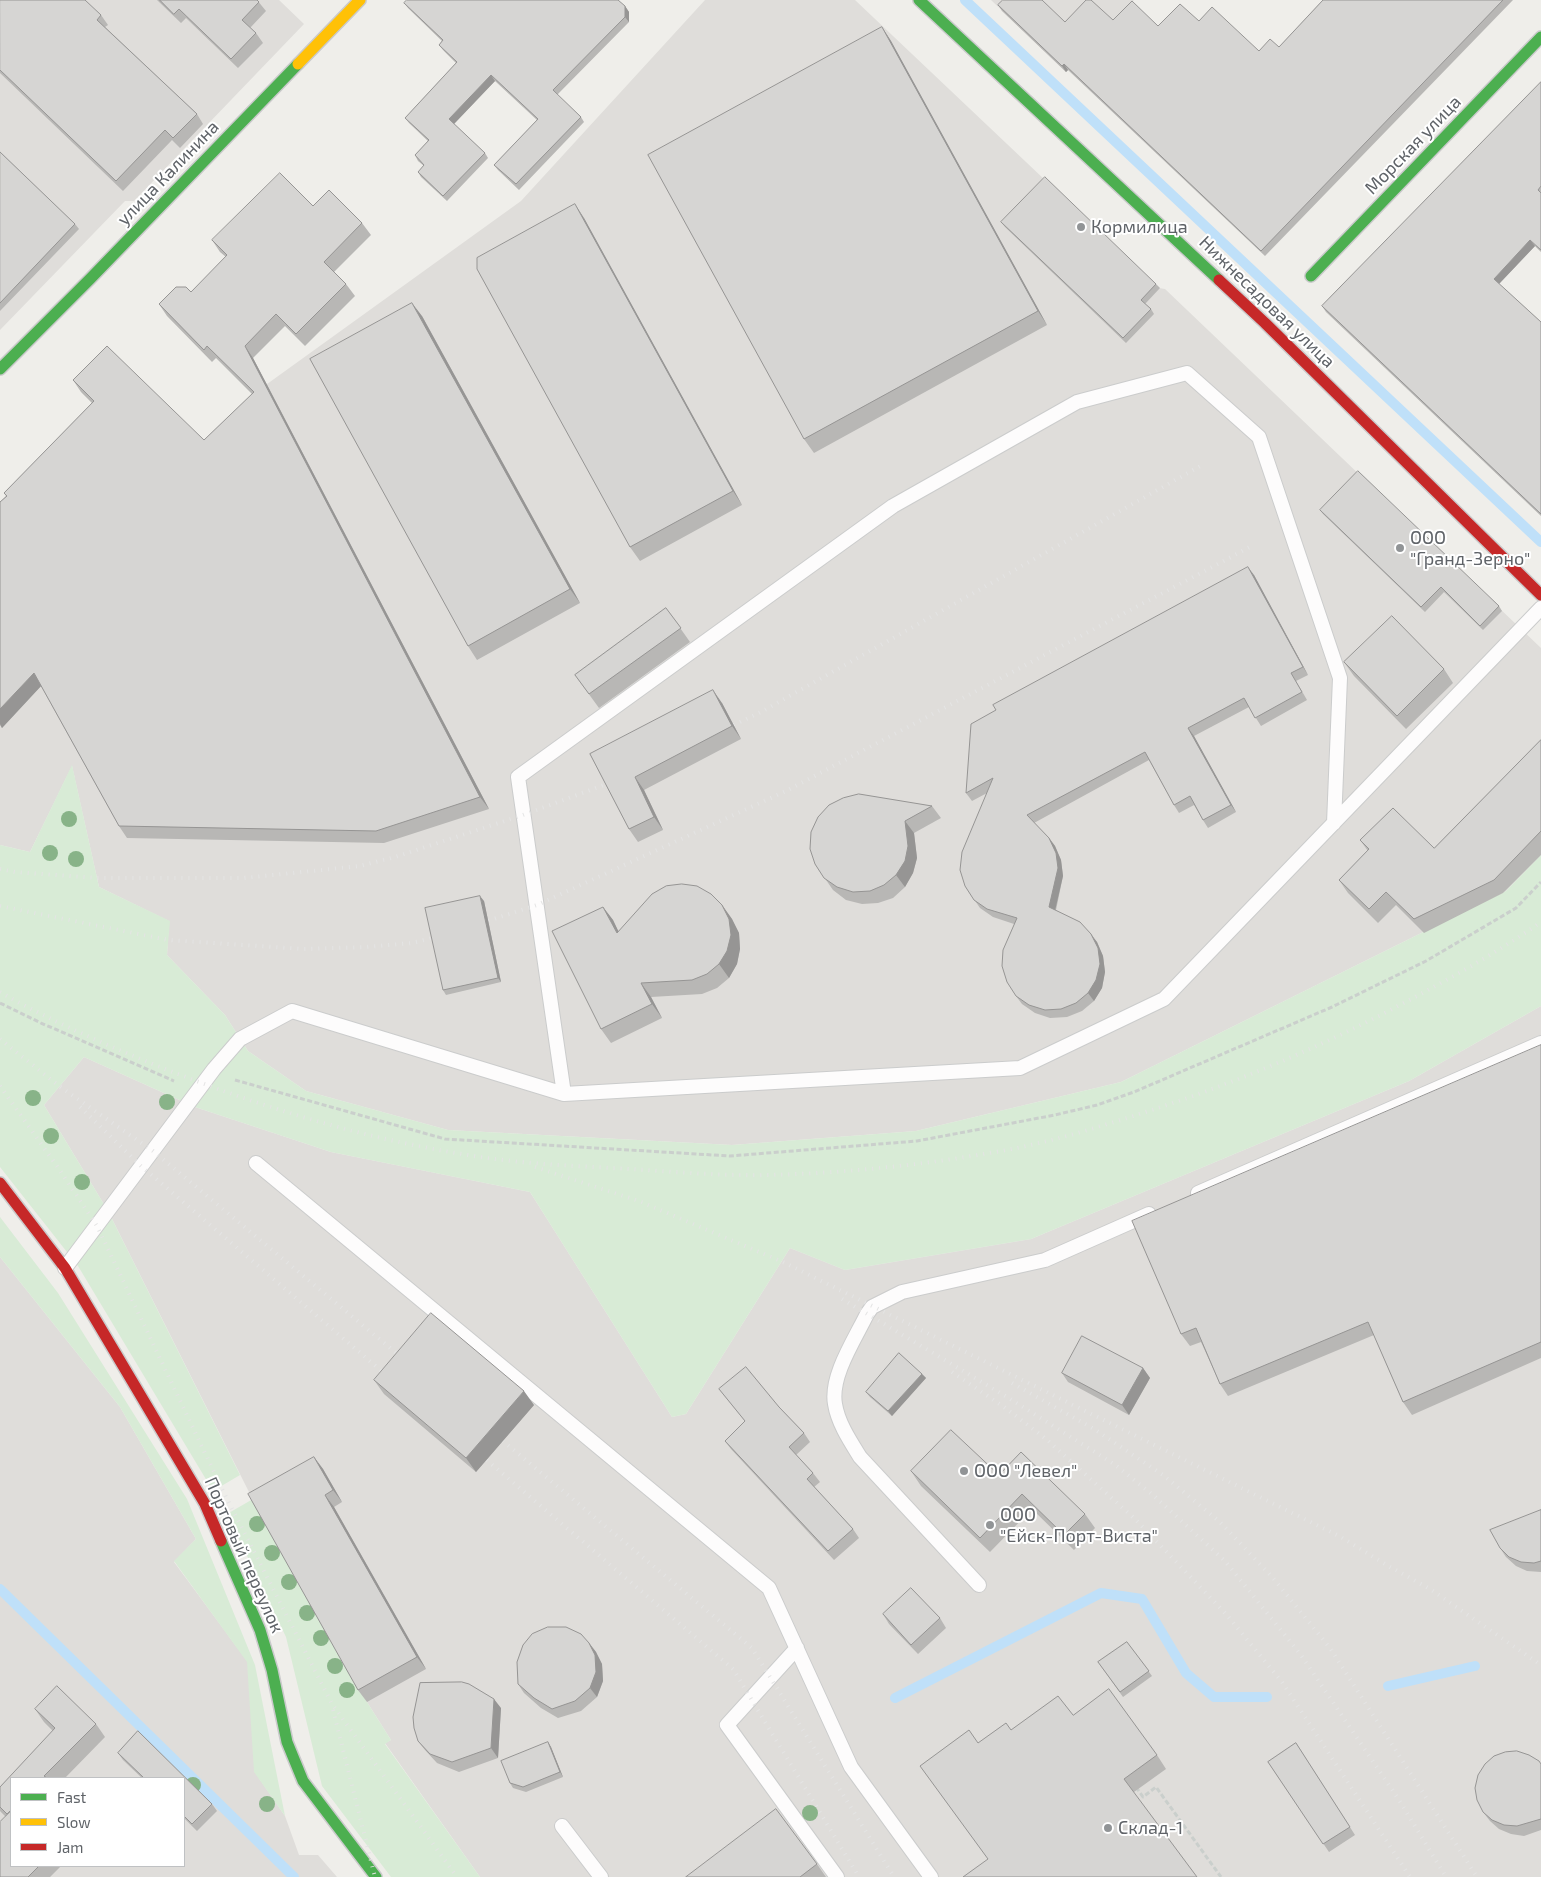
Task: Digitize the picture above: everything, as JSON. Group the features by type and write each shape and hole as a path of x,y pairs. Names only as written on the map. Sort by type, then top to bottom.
{"street":[{"name":"улица Калинина","path":"0,369 90,280 360,0"},
{"name":"Нижнесадовая улица","path":"919,0 1265,322 1541,594"},
{"name":"Морская улица","path":"1310,276 1541,37"},
{"name":"Портовый переулок","path":"0,1183 65,1268 205,1504 260,1630 272,1670 287,1742 302,1781 376,1877"}],"lane":[{"path":"564,1094 518,777 893,506 1077,402 1187,373 1259,437 1340,678 1334,823"},
{"path":"65,1268 214,1069 240,1039 292,1011 564,1094 1020,1068 1164,999 1541,608"},
{"path":"1189,1197 1541,1043"},
{"path":"256,1163 769,1588 850,1767 931,1877"},
{"path":"979,1585 860,1457 847,1436 838,1416 834,1403 837,1377 866,1314 872,1307 902,1292 1045,1260 1162,1208"},
{"path":"797,1648 727,1725 837,1877"},
{"path":"562,1826 601,1877"}],"path":[{"path":"1133,1783 1143,1797 1156,1787 1221,1877"}],"shaded area":[{"path":"0,0 279,0 304,24 134,201 125,201 0,330"},
{"name":"ООО \"Гранд-Зерно\"","path":"705,0 855,0 1159,288 1165,289 1541,648 1541,855 1506,891 1121,1082 916,1131 732,1145 448,1130 306,1091 248,1051 225,1015 167,955 169,921 99,887 72,766 30,852 0,845 0,664 256,392 521,201"},
{"path":"991,0 1134,0 1066,72"},
{"path":"1541,1006 1541,1877 480,1877 385,1743 391,1740 367,1702 256,1506 108,1211 44,1105 84,1057 195,1107 331,1152 530,1192 672,1417 686,1414 790,1248 845,1270 1031,1239 1409,1081"},
{"path":"0,1257 120,1407 196,1539 174,1562 248,1662 255,1772 285,1816 299,1855 318,1855 337,1877 0,1877"}],"green space":[{"path":"72,765 99,887 170,921 167,955 225,1015 248,1051 306,1091 448,1130 732,1145 916,1131 1121,1082 1506,891 1541,855 1541,1006 1409,1081 1031,1239 845,1270 790,1248 686,1414 672,1417 530,1192 331,1152 195,1107 84,1057 44,1105 108,1211 240,1475 213,1491 78,1266 0,1167 0,845 30,852"},
{"path":"0,1217 58,1293 187,1499 255,1665 285,1816 254,1772 247,1662 174,1561 196,1539 120,1407 0,1257"},
{"path":"253,1499 367,1702 391,1740 385,1744 480,1877 391,1877 322,1786 286,1637 227,1514"}],"building":[{"path":"0,0 85,0 101,15 97,20 197,114 173,138 165,130 116,181 0,70"},
{"path":"160,0 257,0 259,2 242,20 256,33 231,59 179,9 174,14"},
{"path":"407,0 618,0 625,6 625,17 553,90 581,117 516,184 494,165 538,119 491,75 449,119 485,153 443,196 418,172 424,165 415,155 429,140 405,118 457,62 439,45 443,40 404,3"},
{"path":"1003,0 1042,0 1065,22 1086,0 1091,0 1113,20 1132,1 1158,26 1180,4 1199,21 1212,7 1259,51 1270,39 1279,47 1323,0 1503,0 1261,251 1064,64 1062,66 998,5"},
{"path":"882,27 1038,311 804,439 648,155"},
{"path":"1541,82 1541,186 1538,190 1541,193 1541,250 1530,240 1494,279 1541,322 1541,514 1322,306"},
{"path":"0,152 75,224 0,303"},
{"path":"280,173 313,206 329,190 362,223 324,262 346,284 296,334 276,314 245,346 480,797 376,831 119,826 34,673 0,709 0,502 7,496 4,493 94,401 73,380 107,346 204,440 254,392 207,346 204,350 159,304 176,287 186,287 191,292 227,255 212,240"},
{"path":"1045,177 1156,284 1141,300 1151,309 1123,338 1001,222"},
{"path":"575,204 733,491 630,547 477,269 477,258"},
{"path":"412,303 570,589 468,646 310,359"},
{"path":"1358,471 1499,606 1480,626 1441,587 1421,607 1320,510"},
{"path":"1248,567 1303,667 1291,673 1302,692 1255,718 1244,698 1188,728 1231,805 1203,820 1190,796 1174,805 1145,752 1027,815 1049,838 1056,853 1058,868 1049,907 1080,922 1091,934 1098,948 1100,964 1096,980 1088,993 1076,1003 1061,1009 1045,1010 1029,1005 1016,996 1007,982 1002,966 1003,950 1017,918 987,909 974,900 965,886 960,870 962,852 993,778 966,793 971,724 996,710 993,705"},
{"path":"666,608 681,628 589,694 575,675"},
{"path":"1392,616 1444,669 1397,716 1344,662"},
{"path":"713,690 732,726 635,777 654,817 629,829 590,754"},
{"path":"1541,740 1541,831 1494,880 1414,919 1386,892 1369,909 1339,880 1369,849 1360,840 1393,808 1434,848"},
{"path":"859,794 932,806 905,821 908,846 905,861 896,875 884,885 870,891 853,892 837,887 824,878 815,864 810,849 811,832 818,817 829,805 843,798"},
{"path":"682,884 697,886 711,894 722,905 729,919 731,935 727,951 719,964 707,974 692,980 641,983 652,1004 601,1029 552,931 603,907 617,933 652,894 666,886"},
{"path":"480,896 498,978 443,990 425,908"},
{"path":"1541,1045 1541,1342 1403,1402 1368,1322 1220,1384 1196,1328 1181,1334 1132,1221"},
{"path":"431,1313 524,1391 466,1458 374,1380"},
{"path":"1082,1336 1143,1368 1122,1405 1062,1373"},
{"path":"899,1353 922,1374 888,1411 866,1392"},
{"path":"746,1367 779,1407 804,1433 789,1447 813,1473 807,1479 853,1529 828,1551 725,1441 745,1421 719,1389"},
{"path":"951,1430 999,1475 1021,1452 1085,1514 1064,1535 1022,1494 980,1538 911,1471"},
{"path":"314,1457 333,1490 325,1495 417,1657 358,1690 248,1494"},
{"path":"1541,1510 1541,1561 1534,1563 1521,1562 1509,1557 1500,1548 1490,1530"},
{"path":"911,1588 940,1618 911,1645 883,1614"},
{"path":"548,1627 566,1627 581,1634 589,1643 595,1655 596,1672 590,1688 575,1701 552,1709 534,1698 518,1684 517,1662 523,1645 532,1634"},
{"path":"1127,1642 1149,1671 1120,1692 1098,1662"},
{"path":"462,1682 469,1684 494,1699 491,1748 452,1762 430,1754 418,1741 413,1717 420,1683"},
{"path":"57,1686 96,1724 44,1776 46,1777 10,1777 10,1811 7,1814 0,1807 0,1787 55,1728 35,1709"},
{"path":"1109,1689 1157,1755 1124,1779 1197,1877 963,1877 988,1859 920,1766 969,1730 978,1743 1006,1723 1011,1730 1058,1696 1073,1715"},
{"path":"138,1731 185,1777 143,1777 118,1753"},
{"path":"548,1742 560,1772 523,1787 510,1783 501,1761"},
{"path":"1296,1743 1350,1827 1323,1844 1268,1762"},
{"path":"1517,1751 1529,1755 1541,1764 1541,1819 1517,1826 1504,1825 1492,1820 1483,1812 1477,1800 1475,1788 1478,1775 1485,1764 1494,1756 1505,1752"},
{"path":"185,1777 212,1804 192,1824 185,1817"},
{"path":"776,1809 817,1864 800,1877 686,1877"},
{"path":"10,1812 10,1867 38,1867 28,1877 0,1877 0,1822"}],"waterway":[{"path":"965,0 1541,542"},
{"path":"0,1589 294,1877"},
{"path":"895,1698 1101,1593 1142,1599 1186,1673 1214,1697 1267,1697"},
{"path":"1388,1686 1475,1666"}],"railway":[{"path":"721,731 761,712 1204,464"},
{"path":"475,925 537,905 786,791 1252,546"},
{"path":"0,869 15,872 97,878 244,878 360,866 395,857 523,815 620,779"},
{"path":"0,906 168,940 304,949 412,943 444,935"},
{"path":"0,992 76,1031 135,1057 231,1094 348,1130 428,1148 528,1163 716,1174 799,1174 891,1167 1012,1149 1106,1125 1194,1096 1290,1058 1353,1029 1463,971 1541,922"},
{"path":"0,1039 59,1086 153,1151 407,1362"},
{"path":"0,1086 97,1226 224,1493 332,1704 457,1877"},
{"path":"80,1107 141,1166 392,1380"},
{"path":"535,1167 639,1201 783,1262 1341,1537 1430,1589 1541,1665"},
{"path":"842,1299 1007,1397 1114,1464 1153,1495 1225,1561 1301,1655 1399,1800 1446,1877"},
{"path":"952,1372 1004,1407 1046,1439 1135,1519 1226,1614 1282,1682 1410,1877"},
{"path":"1012,1383 1094,1429 1163,1475 1220,1522 1273,1578 1330,1648 1477,1877"},
{"path":"492,1432 752,1648 894,1877"},
{"path":"476,1451 733,1669 859,1877"},
{"path":"333,1710 375,1877"}],"traffic: fast":[{"path":"919,0 1219,280"},
{"path":"1311,276 1541,37"},
{"path":"0,369 298,64"},
{"path":"221,1541 260,1630 272,1670 287,1742 303,1781 376,1877"}],"traffic: slow":[{"path":"298,64 360,0"}],"traffic: jam":[{"path":"1219,280 1541,595"},
{"path":"0,1183 65,1268 205,1504 221,1541"}],"place":[{"name":"Кормилица","path":"1081,227"},
{"name":"ООО \"Гранд-Зерно\"","path":"1400,548"},
{"name":"ООО \"Левел\"","path":"964,1471"},
{"name":"ООО \"Ейск-Порт-Виста\"","path":"990,1525"},
{"name":"Склад-1","path":"1108,1828"}]}
